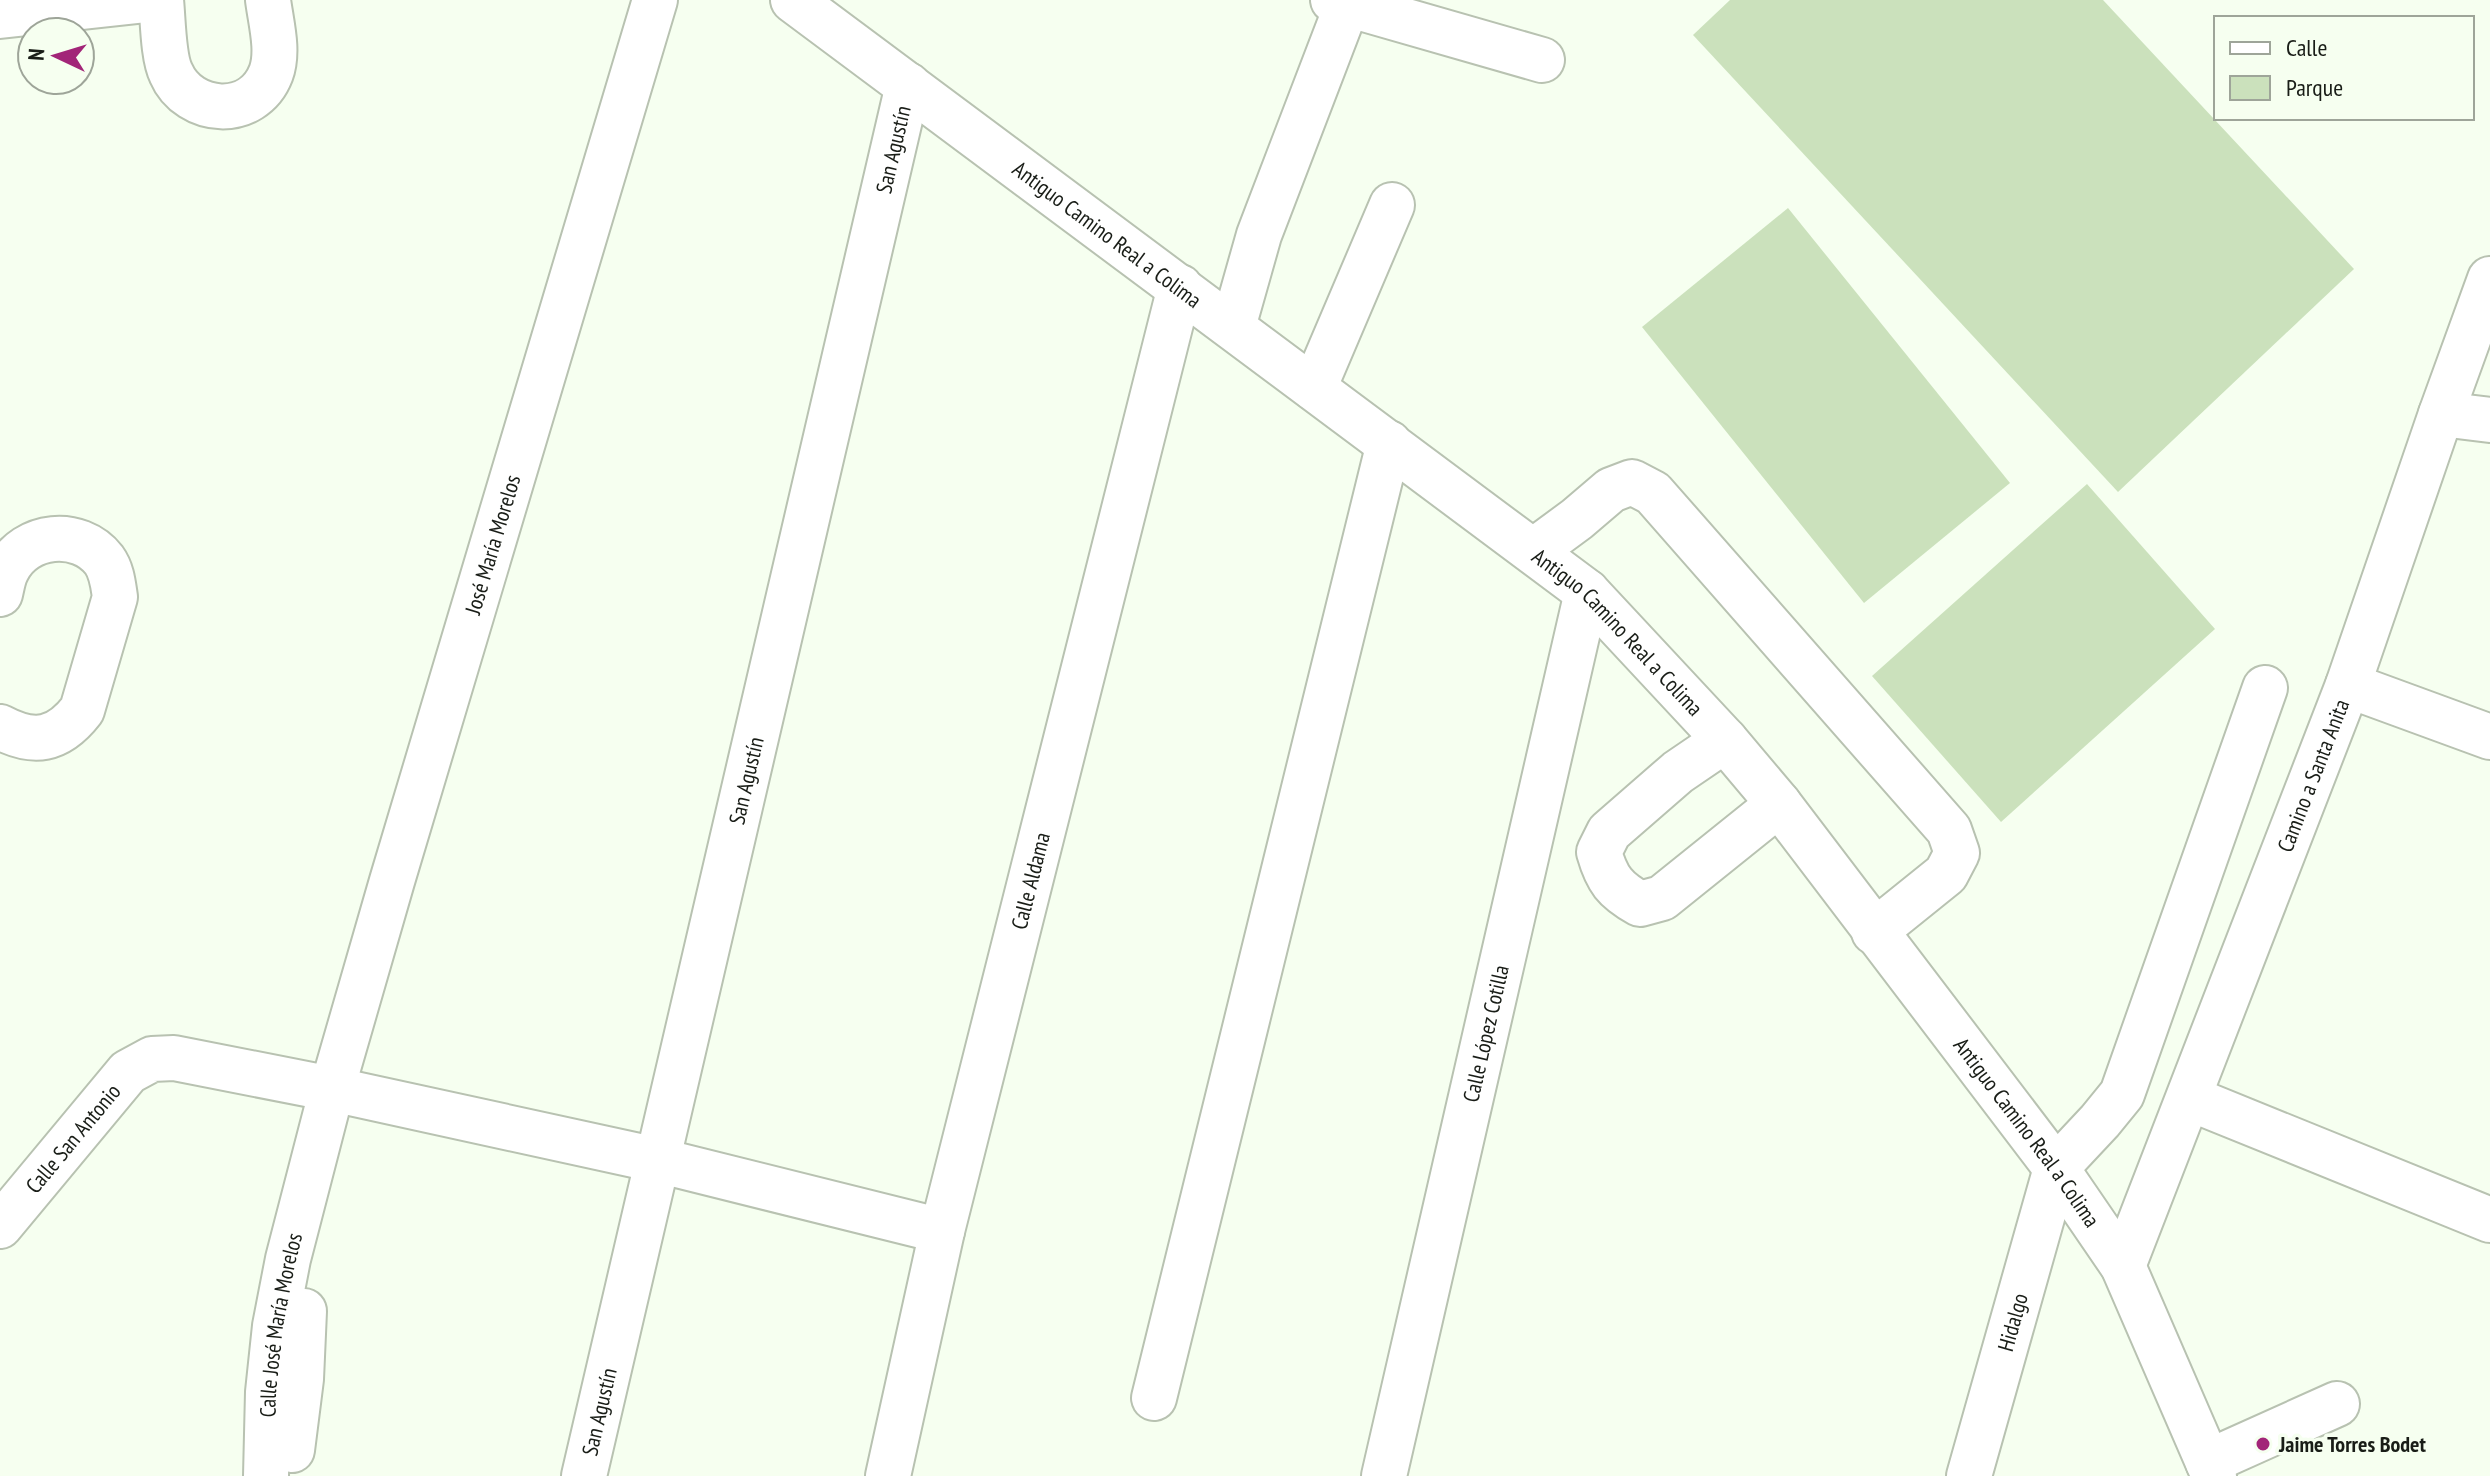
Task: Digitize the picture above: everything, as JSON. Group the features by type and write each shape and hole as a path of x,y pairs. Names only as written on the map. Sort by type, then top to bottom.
{"street":[{"path":"0,16 147,0"},
{"path":"161,0 169,70 178,86 192,99 209,106 228,107 253,96 270,74 274,56 268,0"},
{"name":"José María Morelos","path":"332,1089 655,0"},
{"name":"Antiguo Camino Real a Colima","path":"793,0 1535,550 1587,592 1725,740 1779,804 2056,1168 2123,1266 2211,1469"},
{"path":"1233,327 1259,235 1343,2 1542,60"},
{"name":"San Agustín","path":"584,1476 908,85"},
{"path":"1314,388 1392,205"},
{"name":"Camino a Santa Anita","path":"2123,1266 2348,685 2490,279"},
{"name":"Calle Aldama","path":"888,1476 942,1231 1180,287"},
{"path":"2441,414 2490,420"},
{"path":"1154,1398 1389,443"},
{"path":"1535,550 1611,490 1632,482 1653,493 1949,830 1957,853 1946,874 1874,932"},
{"path":"0,594 6,571 18,555 33,544 52,538 71,539 89,547 104,560 112,577 115,597 82,710 70,725 54,735 35,739 16,736 0,727"},
{"name":"Calle López Cotilla","path":"1384,1476 1587,592"},
{"path":"2348,685 2490,737"},
{"path":"2056,1168 2122,1094 2265,688"},
{"path":"1725,740 1678,772 1609,832 1599,852 1605,873 1620,893 1640,904 1662,898 1779,804"},
{"name":"Calle San Antonio","path":"0,1226 128,1072 152,1059 174,1058 332,1089"},
{"path":"332,1089 657,1160 942,1231"},
{"name":"Calle José María Morelos","path":"266,1476 268,1392 275,1326 288,1259 332,1089"},
{"path":"2189,1098 2490,1220"},
{"name":"Hidalgo","path":"1969,1476 2056,1168"},
{"name":"Calle José María Morelos","path":"288,1476 301,1379 310,1177"},
{"path":"2211,1469 2337,1404"}],"green space":[{"path":"1730,0 2103,0 2354,269 2118,492 1693,35"},
{"path":"1788,208 2010,483 1864,603 1642,327"},
{"path":"2087,484 2215,629 2001,822 1872,676"}],"place":[{"name":"Jaime Torres Bodet","path":"2263,1444"}]}
